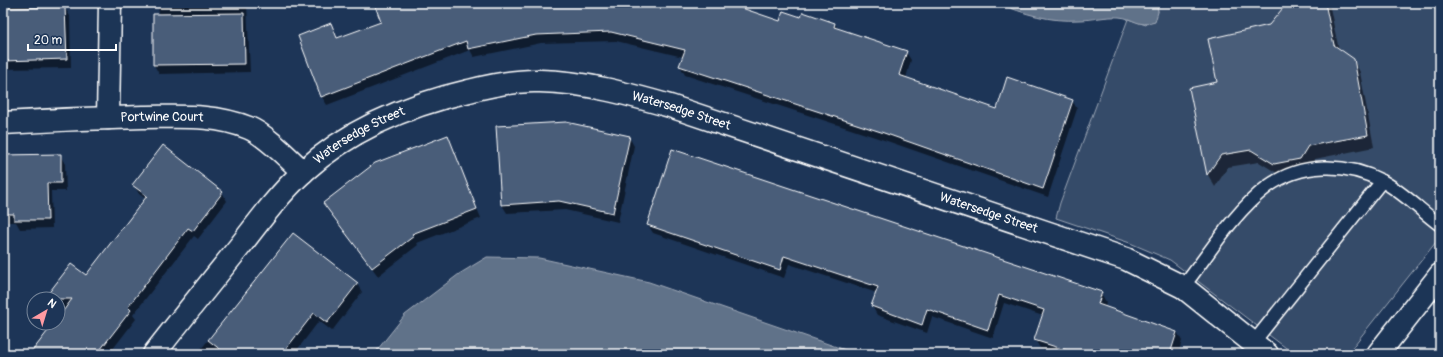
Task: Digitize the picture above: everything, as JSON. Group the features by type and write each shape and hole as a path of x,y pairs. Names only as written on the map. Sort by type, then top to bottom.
{"street":[{"path":"108,118 110,3"},
{"name":"Watersedge Street","path":"154,354 266,214 303,172 331,149 362,129 401,111 443,97 494,85 539,81 582,85 624,93 670,106 1126,259 1183,288 1260,348"},
{"name":"Portwine Court","path":"3,123 108,118 199,116 224,119 250,128 279,149 303,172"},
{"path":"1378,354 1440,275"}],"lane":[{"path":"1183,288 1247,206 1267,187 1281,179 1313,168 1332,166 1354,170 1382,181 1440,225"},
{"path":"1260,348 1382,181"}],"shaded area":[{"path":"998,3 1157,3 1158,12 1155,22 1149,24 1119,17 1084,20 1058,20 1027,14"},
{"path":"1157,3 1440,3 1440,237 1347,354 1294,354 1170,260 1130,243 1056,218 1060,203 1128,19 1146,25 1158,12"},
{"path":"487,257 539,258 649,282 857,354 374,354 405,315 459,274"}],"building":[{"path":"374,3 727,3 780,21 783,11 801,17 803,12 835,23 834,27 907,51 899,75 997,109 1007,77 1073,100 1043,189 881,132 679,66 685,50 611,32 536,35 468,49 466,41 321,97 298,36 331,23 337,38 381,22"},
{"path":"1287,3 1325,3 1334,45 1354,59 1368,135 1308,146 1300,159 1274,164 1251,150 1221,155 1207,175 1189,88 1217,82 1208,39 1269,25"},
{"path":"65,7 67,59 3,61 3,8"},
{"path":"244,13 245,64 153,65 153,14"},
{"path":"566,122 630,136 613,213 559,201 501,205 496,126"},
{"path":"448,135 477,209 412,234 414,236 372,268 323,203 375,163"},
{"path":"163,145 223,192 193,231 188,228 128,307 131,310 97,354 30,354 48,331 66,331 66,307 72,299 66,299 66,291 50,291 71,264 86,275 147,196 132,185"},
{"path":"672,149 1102,292 1098,304 1177,332 1170,354 1078,354 1034,340 1044,310 999,295 988,330 927,309 922,325 871,306 878,287 784,256 780,270 647,225"},
{"path":"61,154 61,183 47,183 48,220 14,220 14,214 3,214 3,155"},
{"path":"293,233 358,283 327,323 314,313 282,354 226,354 208,340"}]}
